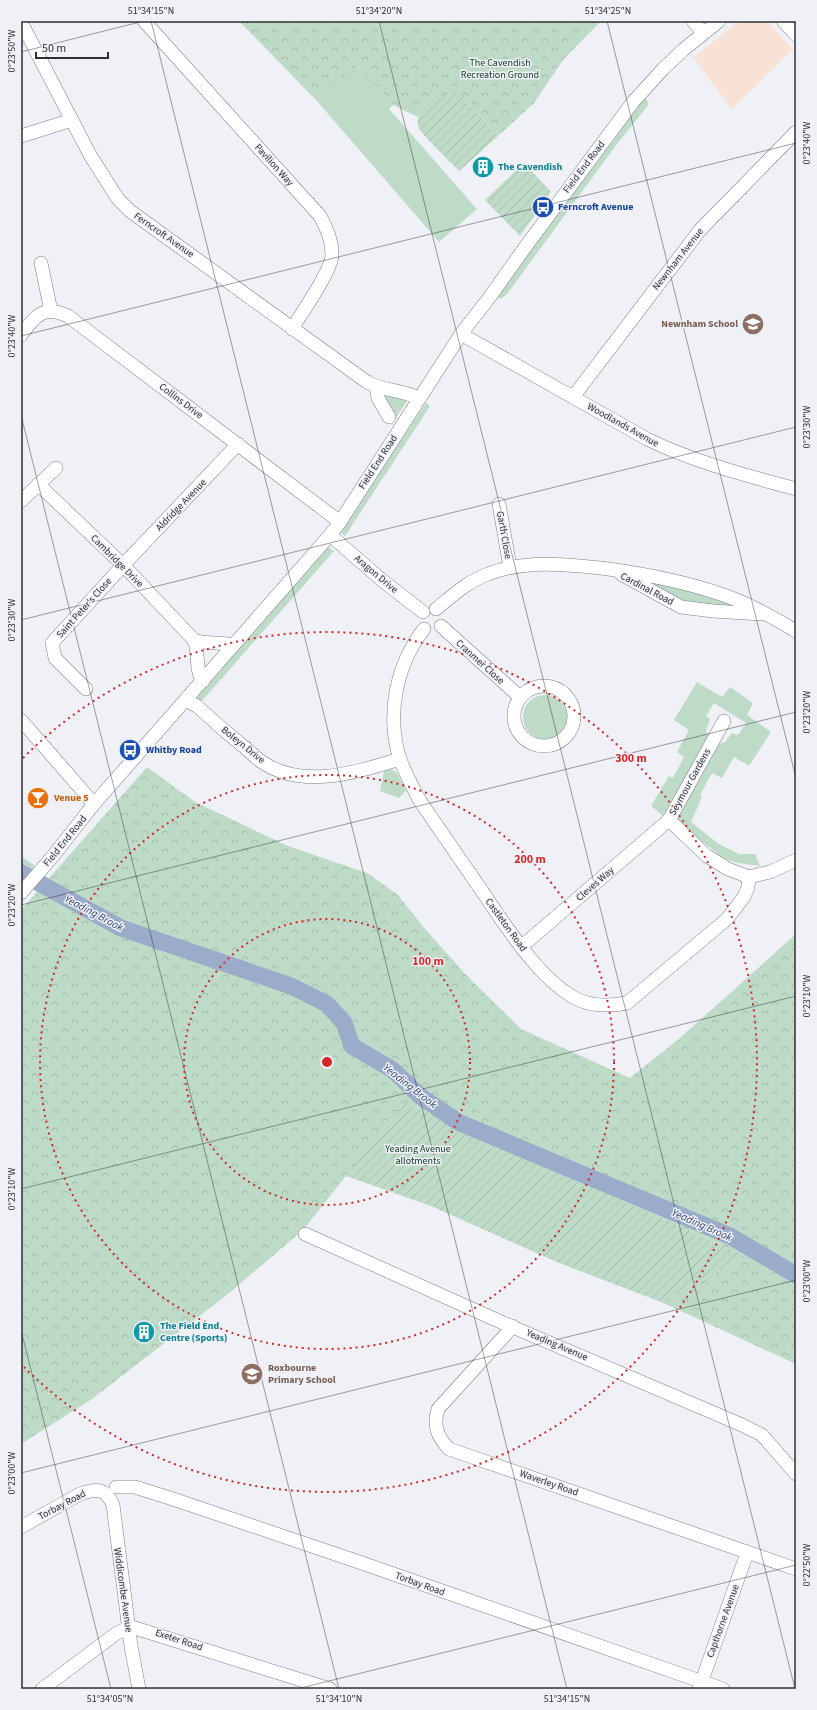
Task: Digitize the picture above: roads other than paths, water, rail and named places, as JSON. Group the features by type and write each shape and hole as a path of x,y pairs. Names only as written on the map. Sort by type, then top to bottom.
{"street":[{"name":"Pavilion Way","path":"144,21 320,216 329,234 332,256 322,279 292,329"},
{"path":"694,21 703,32"},
{"name":"Field End Road","path":"28,884 94,804 330,535 340,522 461,334 633,102 662,69 703,32 719,21"},
{"path":"782,21 796,35"},
{"name":"Ferncroft Avenue","path":"21,22 108,185 118,199 130,211 292,329 376,387 404,392 419,398"},
{"path":"21,136 72,120"},
{"name":"Newnham Avenue","path":"573,397 700,230 796,132"},
{"path":"21,335 35,317 42,312 51,311 41,263"},
{"name":"Collins Drive","path":"51,311 68,316 340,522"},
{"name":"Woodlands Avenue","path":"461,334 668,449 704,462 796,490"},
{"path":"376,387 378,398 389,417"},
{"name":"Aldridge Avenue","path":"123,565 238,444"},
{"path":"21,502 56,468"},
{"name":"Cambridge Drive","path":"38,484 123,565 194,640"},
{"name":"Garth Close","path":"499,504 510,567"},
{"name":"Aragon Drive","path":"330,535 383,580 429,611"},
{"name":"Cardinal Road","path":"429,611 472,580 510,567 541,563 570,564 635,572 713,592 738,600 796,631"},
{"name":"Saint Peter's Close","path":"86,689 55,658 52,643 123,565"},
{"name":"Cardinal Road","path":"601,568 623,575 658,596 681,607 713,612 764,614"},
{"path":"429,611 442,617 441,626 435,631 424,629 420,621 429,611"},
{"name":"Cranmer Close","path":"441,626 520,697"},
{"name":"Castleton Road","path":"424,629 414,643 404,662 397,687 393,713 395,736 400,759 420,801 521,947 560,988 578,1000 591,1005 611,1006 627,1003 727,919 744,897 748,887 748,876"},
{"path":"194,640 200,642 224,642 233,645"},
{"path":"194,640 197,646 198,674 203,681"},
{"path":"539,686 550,686 564,693 570,701 574,711 574,720 568,735 560,742 544,747 534,745 525,740 519,734 514,724 513,715 520,697 528,690 539,686"},
{"name":"Boleyn Drive","path":"186,700 196,706 262,762 280,771 297,775 323,777 351,772 400,759"},
{"path":"21,720 94,804"},
{"name":"Seymour Gardens","path":"724,721 669,820 707,856 728,869 748,876"},
{"name":"Cleves Way","path":"521,947 669,820"},
{"path":"748,876 770,872 796,860"},
{"name":"Yeading Avenue","path":"304,1234 762,1435 796,1474"},
{"name":"Waverley Road","path":"512,1326 438,1409 435,1419 437,1431 441,1441 449,1449 796,1569"},
{"name":"Torbay Road","path":"21,1527 80,1494 90,1490 110,1490 135,1487 359,1562 700,1685 723,1689"},
{"name":"Widdicombe Avenue","path":"110,1490 128,1628 139,1689"},
{"name":"Capthorne Avenue","path":"700,1685 747,1553"},
{"path":"42,1689 118,1632 128,1628"},
{"name":"Exeter Road","path":"128,1628 144,1629 330,1689"}],"waterway":[{"name":"Yeading Brook","path":"21,873 121,928 291,986 327,1004 344,1023 352,1046 393,1070 420,1096 458,1122 730,1236 796,1275"}],"place":[{"name":"The Cavendish","path":"483,167"},
{"name":"Ferncroft Avenue","path":"543,207"},
{"name":"Newnham School","path":"753,324"},
{"name":"Whitby Road","path":"130,750"},
{"name":"Venue 5","path":"38,798"},
{"name":"The Field End Centre (Sports)","path":"144,1332"},
{"name":"Roxbourne Primary School","path":"252,1374"}],"park label":[{"name":"The Cavendish Recreation Ground","path":"500,68"},
{"name":"Yeading Avenue allotments","path":"418,1154"}]}
